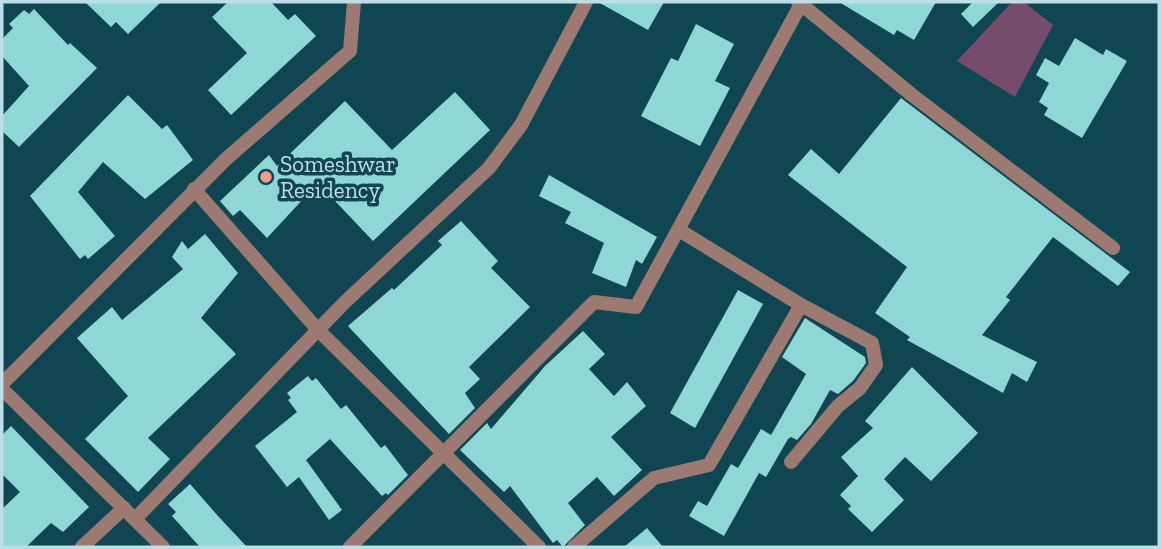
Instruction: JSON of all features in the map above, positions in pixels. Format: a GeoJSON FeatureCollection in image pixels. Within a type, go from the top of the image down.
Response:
{"type":"FeatureCollection","features":[{"type":"Feature","properties":{"kind":"street"},"geometry":{"type":"LineString","coordinates":[[163,547],[2,387],[194,189],[351,51],[354,2]]}},
{"type":"Feature","properties":{"kind":"street"},"geometry":{"type":"LineString","coordinates":[[135,519],[318,330],[489,168],[510,142],[586,2]]}},
{"type":"Feature","properties":{"kind":"street"},"geometry":{"type":"LineString","coordinates":[[350,547],[594,302],[636,307],[799,3],[912,95],[1113,248]]}},
{"type":"Feature","properties":{"kind":"street"},"geometry":{"type":"LineString","coordinates":[[194,189],[318,330],[539,547]]}},
{"type":"Feature","properties":{"kind":"street"},"geometry":{"type":"LineString","coordinates":[[679,230],[801,305],[872,343],[876,365],[860,388],[838,407],[791,462]]}},
{"type":"Feature","properties":{"kind":"street"},"geometry":{"type":"LineString","coordinates":[[574,547],[654,478],[709,465],[801,305]]}},
{"type":"Feature","properties":{"kind":"street"},"geometry":{"type":"LineString","coordinates":[[82,547],[124,508]]}},
{"type":"Feature","properties":{"kind":"shaded area"},"geometry":{"type":"Polygon","coordinates":[[[1012,2],[1024,2],[1053,25],[1015,97],[957,61],[1012,2]]]}},
{"type":"Feature","properties":{"kind":"building"},"geometry":{"type":"Polygon","coordinates":[[[85,2],[161,2],[128,34],[116,22],[111,27],[85,2]]]}},
{"type":"Feature","properties":{"kind":"building"},"geometry":{"type":"Polygon","coordinates":[[[228,2],[271,2],[288,20],[295,14],[316,36],[231,115],[208,90],[247,53],[212,17],[228,2]]]}},
{"type":"Feature","properties":{"kind":"building"},"geometry":{"type":"Polygon","coordinates":[[[598,2],[664,2],[648,30],[598,2]]]}},
{"type":"Feature","properties":{"kind":"building"},"geometry":{"type":"Polygon","coordinates":[[[839,2],[936,2],[914,40],[897,30],[894,35],[839,2]]]}},
{"type":"Feature","properties":{"kind":"building"},"geometry":{"type":"Polygon","coordinates":[[[973,2],[999,2],[973,27],[961,14],[973,2]]]}},
{"type":"Feature","properties":{"kind":"building"},"geometry":{"type":"Polygon","coordinates":[[[34,9],[68,45],[70,43],[97,68],[19,147],[2,131],[2,116],[29,86],[2,56],[2,39],[13,28],[9,24],[24,10],[29,14],[34,9]]]}},
{"type":"Feature","properties":{"kind":"building"},"geometry":{"type":"Polygon","coordinates":[[[696,24],[734,44],[715,81],[730,88],[700,146],[641,116],[671,58],[678,61],[696,24]]]}},
{"type":"Feature","properties":{"kind":"building"},"geometry":{"type":"Polygon","coordinates":[[[1075,38],[1103,55],[1106,49],[1127,61],[1082,138],[1044,115],[1048,108],[1039,102],[1049,83],[1036,75],[1045,58],[1059,66],[1075,38]]]}},
{"type":"Feature","properties":{"kind":"building"},"geometry":{"type":"Polygon","coordinates":[[[455,92],[490,130],[373,241],[318,183],[267,238],[240,210],[233,216],[220,201],[269,155],[277,166],[345,101],[392,150],[455,92]]]}},
{"type":"Feature","properties":{"kind":"building"},"geometry":{"type":"Polygon","coordinates":[[[128,95],[162,129],[167,125],[193,160],[145,199],[103,162],[78,192],[115,236],[88,259],[85,255],[80,259],[30,196],[128,95]]]}},
{"type":"Feature","properties":{"kind":"building"},"geometry":{"type":"Polygon","coordinates":[[[901,98],[1130,272],[1118,286],[1053,237],[1006,297],[1010,300],[982,335],[1037,362],[1027,382],[1012,373],[1003,393],[907,340],[910,337],[875,313],[907,267],[788,175],[811,149],[839,174],[901,98]]]}},
{"type":"Feature","properties":{"kind":"building"},"geometry":{"type":"Polygon","coordinates":[[[549,175],[657,237],[642,264],[636,260],[626,287],[592,273],[604,243],[565,223],[571,212],[539,196],[549,175]]]}},
{"type":"Feature","properties":{"kind":"building"},"geometry":{"type":"Polygon","coordinates":[[[461,221],[498,261],[491,268],[530,307],[469,367],[480,379],[465,393],[475,408],[449,434],[348,326],[392,288],[394,290],[442,245],[438,241],[461,221]]]}},
{"type":"Feature","properties":{"kind":"building"},"geometry":{"type":"Polygon","coordinates":[[[205,234],[238,273],[201,318],[236,354],[148,438],[170,459],[138,492],[85,439],[128,396],[77,338],[112,307],[122,320],[183,269],[172,257],[182,241],[188,249],[205,234]]]}},
{"type":"Feature","properties":{"kind":"building"},"geometry":{"type":"Polygon","coordinates":[[[738,290],[763,304],[695,428],[670,413],[738,290]]]}},
{"type":"Feature","properties":{"kind":"building"},"geometry":{"type":"Polygon","coordinates":[[[805,318],[865,357],[866,363],[853,381],[838,394],[830,390],[811,424],[797,440],[791,437],[788,439],[766,477],[759,473],[724,536],[689,516],[698,501],[707,506],[731,464],[738,468],[761,429],[771,435],[806,374],[782,357],[805,318]]]}},
{"type":"Feature","properties":{"kind":"building"},"geometry":{"type":"Polygon","coordinates":[[[583,331],[605,354],[589,369],[614,396],[627,382],[646,406],[611,437],[642,470],[614,496],[597,477],[568,503],[585,525],[563,547],[557,540],[553,543],[510,486],[504,492],[460,450],[487,423],[491,429],[545,366],[583,331]]]}},
{"type":"Feature","properties":{"kind":"building"},"geometry":{"type":"Polygon","coordinates":[[[912,367],[978,433],[931,481],[905,457],[884,479],[904,500],[872,532],[848,509],[851,506],[840,495],[858,476],[841,457],[873,428],[865,421],[912,367]]]}},
{"type":"Feature","properties":{"kind":"building"},"geometry":{"type":"Polygon","coordinates":[[[308,376],[312,381],[316,378],[341,409],[346,405],[381,448],[385,445],[408,475],[388,495],[386,493],[382,496],[330,439],[306,460],[342,510],[329,520],[299,477],[287,487],[255,446],[297,412],[288,400],[291,398],[287,393],[308,376]]]}},
{"type":"Feature","properties":{"kind":"building"},"geometry":{"type":"Polygon","coordinates":[[[11,426],[89,507],[63,532],[51,523],[26,547],[2,547],[2,509],[20,492],[2,474],[2,435],[11,426]]]}},
{"type":"Feature","properties":{"kind":"building"},"geometry":{"type":"Polygon","coordinates":[[[190,484],[247,547],[200,547],[172,516],[176,512],[168,504],[190,484]]]}},
{"type":"Feature","properties":{"kind":"building"},"geometry":{"type":"Polygon","coordinates":[[[647,528],[663,547],[624,547],[647,528]]]}},
{"type":"Feature","properties":{"kind":"place","name":"Someshwar Residency"},"geometry":{"type":"Point","coordinates":[266,177]}}]}
